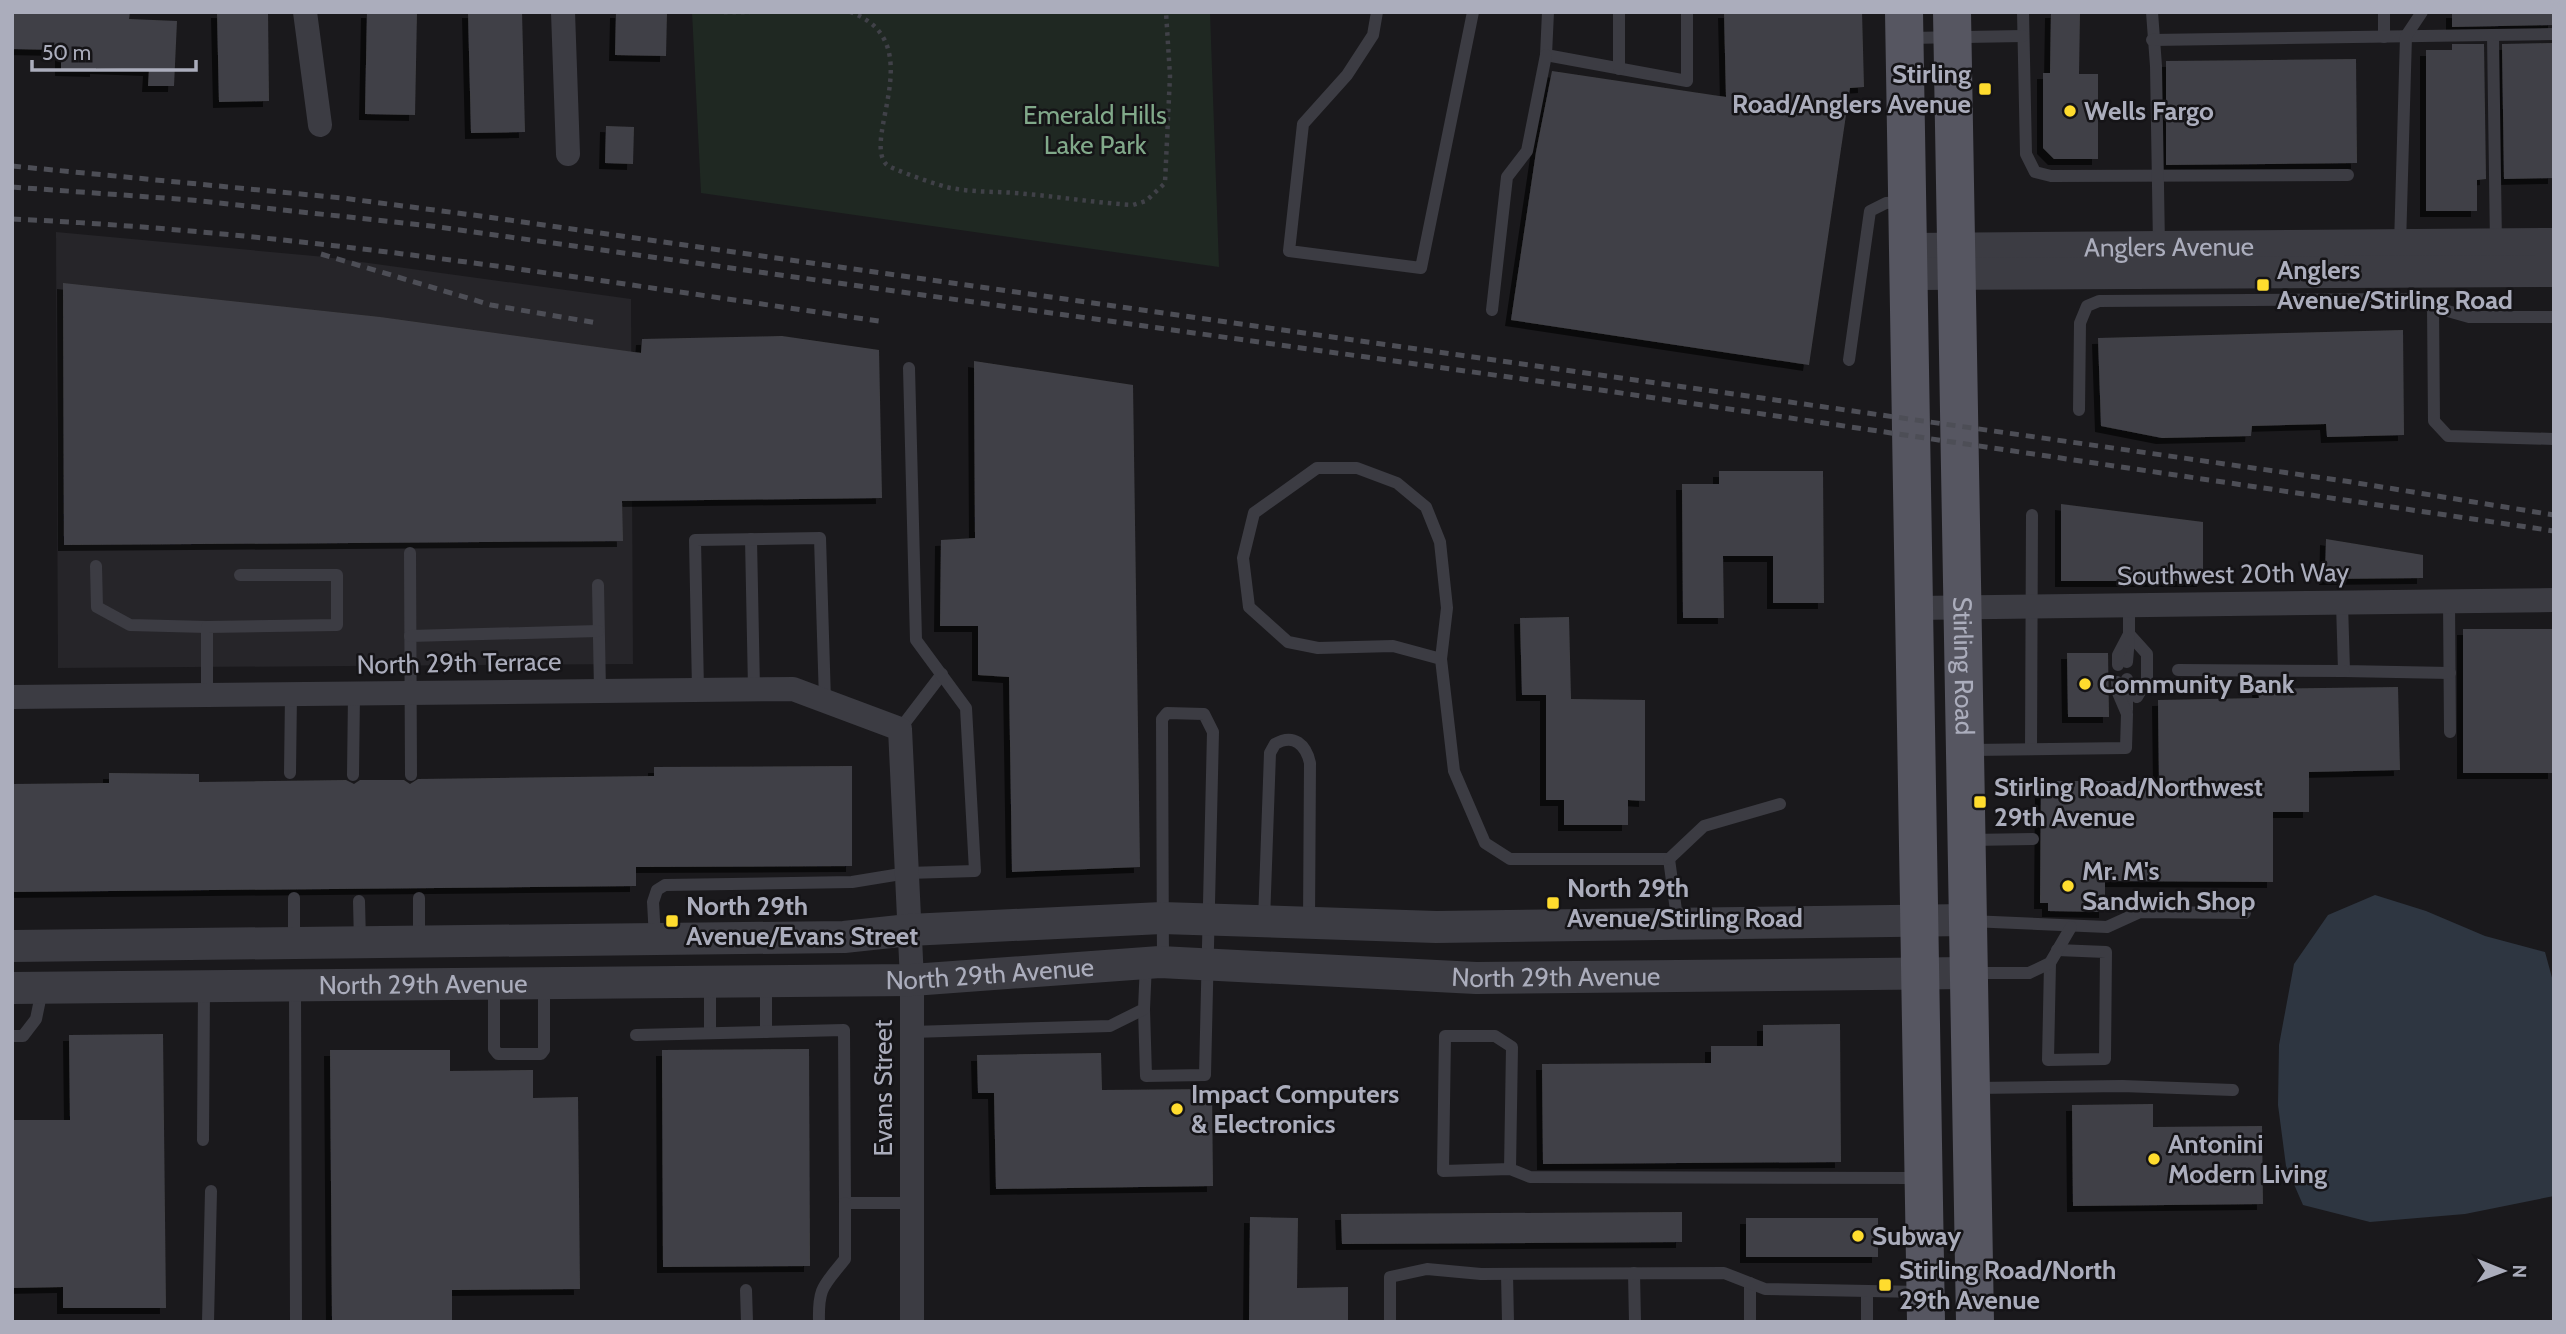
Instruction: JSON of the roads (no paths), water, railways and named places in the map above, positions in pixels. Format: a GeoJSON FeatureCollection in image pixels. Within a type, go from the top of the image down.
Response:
{"type":"FeatureCollection","features":[{"type":"Feature","properties":{"kind":"main road","name":"Stirling Road"},"geometry":{"type":"LineString","coordinates":[[1905,25],[1925,1307]]}},
{"type":"Feature","properties":{"kind":"main road","name":"Stirling Road"},"geometry":{"type":"LineString","coordinates":[[1952,25],[1975,1322]]}},
{"type":"Feature","properties":{"kind":"street"},"geometry":{"type":"LineString","coordinates":[[304,12],[320,124]]}},
{"type":"Feature","properties":{"kind":"street"},"geometry":{"type":"LineString","coordinates":[[564,12],[568,154]]}},
{"type":"Feature","properties":{"kind":"street","name":"Anglers Avenue"},"geometry":{"type":"LineString","coordinates":[[1909,262],[1956,262],[2159,246],[2554,244]]}},
{"type":"Feature","properties":{"kind":"street","name":"Anglers Avenue"},"geometry":{"type":"LineString","coordinates":[[1956,262],[2194,288],[2547,268]]}},
{"type":"Feature","properties":{"kind":"street","name":"Southwest 20th Way"},"geometry":{"type":"LineString","coordinates":[[1914,608],[2554,600]]}},
{"type":"Feature","properties":{"kind":"street","name":"North 29th Terrace"},"geometry":{"type":"LineString","coordinates":[[12,697],[793,689],[900,729]]}},
{"type":"Feature","properties":{"kind":"street","name":"Evans Street"},"geometry":{"type":"LineString","coordinates":[[900,729],[912,980],[912,1322]]}},
{"type":"Feature","properties":{"kind":"street","name":"North 29th Avenue"},"geometry":{"type":"LineString","coordinates":[[12,946],[844,937],[909,930],[1162,918],[1436,927],[1967,920]]}},
{"type":"Feature","properties":{"kind":"street","name":"North 29th Avenue"},"geometry":{"type":"LineString","coordinates":[[27,988],[912,980],[1154,963],[1207,963],[1476,978],[1967,973]]}},
{"type":"Feature","properties":{"kind":"lane"},"geometry":{"type":"LineString","coordinates":[[1377,12],[1373,35],[1347,75],[1303,124],[1289,251],[1421,268],[1473,12]]}},
{"type":"Feature","properties":{"kind":"lane"},"geometry":{"type":"LineString","coordinates":[[1492,310],[1507,177],[1527,150],[1546,55],[1548,12]]}},
{"type":"Feature","properties":{"kind":"lane"},"geometry":{"type":"LineString","coordinates":[[1619,12],[1619,69]]}},
{"type":"Feature","properties":{"kind":"lane"},"geometry":{"type":"LineString","coordinates":[[1546,55],[1687,81],[1687,12]]}},
{"type":"Feature","properties":{"kind":"lane"},"geometry":{"type":"LineString","coordinates":[[2023,12],[2026,154],[2035,172],[2051,176],[2348,175]]}},
{"type":"Feature","properties":{"kind":"lane"},"geometry":{"type":"LineString","coordinates":[[2152,12],[2156,66],[2159,246]]}},
{"type":"Feature","properties":{"kind":"lane"},"geometry":{"type":"LineString","coordinates":[[2384,12],[2384,37]]}},
{"type":"Feature","properties":{"kind":"lane"},"geometry":{"type":"LineString","coordinates":[[2400,245],[2406,36],[2422,12]]}},
{"type":"Feature","properties":{"kind":"lane"},"geometry":{"type":"LineString","coordinates":[[1905,25],[1952,25],[2023,36]]}},
{"type":"Feature","properties":{"kind":"lane"},"geometry":{"type":"LineString","coordinates":[[2152,40],[2554,34]]}},
{"type":"Feature","properties":{"kind":"lane"},"geometry":{"type":"LineString","coordinates":[[2493,35],[2496,245]]}},
{"type":"Feature","properties":{"kind":"lane"},"geometry":{"type":"LineString","coordinates":[[1849,360],[1870,211],[1886,203],[1907,201]]}},
{"type":"Feature","properties":{"kind":"lane"},"geometry":{"type":"LineString","coordinates":[[2079,410],[2080,323],[2087,306],[2099,301],[2194,288],[2405,299],[2469,317],[2554,317]]}},
{"type":"Feature","properties":{"kind":"lane"},"geometry":{"type":"LineString","coordinates":[[2433,307],[2434,421],[2448,436],[2554,439]]}},
{"type":"Feature","properties":{"kind":"lane"},"geometry":{"type":"LineString","coordinates":[[655,940],[653,901],[657,890],[665,885],[852,882],[907,873],[975,871],[966,708],[916,640],[909,368]]}},
{"type":"Feature","properties":{"kind":"lane"},"geometry":{"type":"LineString","coordinates":[[1441,659],[1393,646],[1318,648],[1288,642],[1248,607],[1243,558],[1254,513],[1317,468],[1357,468],[1397,484],[1426,507],[1440,542],[1447,608],[1441,659],[1454,771],[1485,843],[1510,859],[1669,859],[1704,826],[1780,804]]}},
{"type":"Feature","properties":{"kind":"lane"},"geometry":{"type":"LineString","coordinates":[[2031,749],[2032,515]]}},
{"type":"Feature","properties":{"kind":"lane"},"geometry":{"type":"LineString","coordinates":[[698,690],[695,540],[820,538],[825,701]]}},
{"type":"Feature","properties":{"kind":"lane"},"geometry":{"type":"LineString","coordinates":[[751,539],[754,689]]}},
{"type":"Feature","properties":{"kind":"lane"},"geometry":{"type":"LineString","coordinates":[[410,553],[411,775]]}},
{"type":"Feature","properties":{"kind":"lane"},"geometry":{"type":"LineString","coordinates":[[96,566],[97,607],[130,625],[337,625],[337,575],[240,575]]}},
{"type":"Feature","properties":{"kind":"lane"},"geometry":{"type":"LineString","coordinates":[[598,585],[600,691]]}},
{"type":"Feature","properties":{"kind":"lane"},"geometry":{"type":"LineString","coordinates":[[2449,601],[2450,732]]}},
{"type":"Feature","properties":{"kind":"lane"},"geometry":{"type":"LineString","coordinates":[[2342,603],[2344,671]]}},
{"type":"Feature","properties":{"kind":"lane"},"geometry":{"type":"LineString","coordinates":[[2128,661],[2129,605]]}},
{"type":"Feature","properties":{"kind":"lane"},"geometry":{"type":"LineString","coordinates":[[207,627],[207,695]]}},
{"type":"Feature","properties":{"kind":"lane"},"geometry":{"type":"LineString","coordinates":[[410,636],[598,631]]}},
{"type":"Feature","properties":{"kind":"lane"},"geometry":{"type":"LineString","coordinates":[[2127,714],[2147,680],[2147,654],[2129,634]]}},
{"type":"Feature","properties":{"kind":"lane"},"geometry":{"type":"LineString","coordinates":[[2178,670],[2449,673]]}},
{"type":"Feature","properties":{"kind":"lane"},"geometry":{"type":"LineString","coordinates":[[900,729],[942,674]]}},
{"type":"Feature","properties":{"kind":"lane"},"geometry":{"type":"LineString","coordinates":[[1964,750],[2126,748],[2127,714],[2118,693],[2127,679],[2137,696]]}},
{"type":"Feature","properties":{"kind":"lane"},"geometry":{"type":"LineString","coordinates":[[290,773],[291,694]]}},
{"type":"Feature","properties":{"kind":"lane"},"geometry":{"type":"LineString","coordinates":[[354,694],[354,775]]}},
{"type":"Feature","properties":{"kind":"lane"},"geometry":{"type":"LineString","coordinates":[[1167,713],[1204,714],[1213,732],[1208,920],[1205,1075],[1146,1076],[1144,1009],[1162,918],[1163,719],[1167,713]]}},
{"type":"Feature","properties":{"kind":"lane"},"geometry":{"type":"LineString","coordinates":[[1264,922],[1270,753],[1275,744],[1293,740],[1301,743],[1307,751],[1310,763],[1309,922]]}},
{"type":"Feature","properties":{"kind":"lane"},"geometry":{"type":"LineString","coordinates":[[1965,841],[2033,839]]}},
{"type":"Feature","properties":{"kind":"lane"},"geometry":{"type":"LineString","coordinates":[[1669,859],[1678,925]]}},
{"type":"Feature","properties":{"kind":"lane"},"geometry":{"type":"LineString","coordinates":[[294,898],[294,943]]}},
{"type":"Feature","properties":{"kind":"lane"},"geometry":{"type":"LineString","coordinates":[[419,898],[419,942]]}},
{"type":"Feature","properties":{"kind":"lane"},"geometry":{"type":"LineString","coordinates":[[359,901],[360,943]]}},
{"type":"Feature","properties":{"kind":"lane"},"geometry":{"type":"LineString","coordinates":[[1967,920],[2107,927],[2140,912],[2245,913]]}},
{"type":"Feature","properties":{"kind":"lane"},"geometry":{"type":"LineString","coordinates":[[2057,950],[2106,952],[2105,1059],[2048,1060],[2050,963],[2057,950],[2071,927]]}},
{"type":"Feature","properties":{"kind":"lane"},"geometry":{"type":"LineString","coordinates":[[1967,973],[2029,973],[2050,963]]}},
{"type":"Feature","properties":{"kind":"lane"},"geometry":{"type":"LineString","coordinates":[[766,982],[766,1032]]}},
{"type":"Feature","properties":{"kind":"lane"},"geometry":{"type":"LineString","coordinates":[[710,983],[710,1033]]}},
{"type":"Feature","properties":{"kind":"lane"},"geometry":{"type":"LineString","coordinates":[[494,985],[494,1049],[498,1054],[541,1054],[544,1049],[544,985]]}},
{"type":"Feature","properties":{"kind":"lane"},"geometry":{"type":"LineString","coordinates":[[295,986],[296,1322]]}},
{"type":"Feature","properties":{"kind":"lane"},"geometry":{"type":"LineString","coordinates":[[203,1140],[204,987]]}},
{"type":"Feature","properties":{"kind":"lane"},"geometry":{"type":"LineString","coordinates":[[12,1036],[23,1036],[31,1029],[27,988]]}},
{"type":"Feature","properties":{"kind":"lane"},"geometry":{"type":"LineString","coordinates":[[912,1032],[1110,1026],[1144,1009]]}},
{"type":"Feature","properties":{"kind":"lane"},"geometry":{"type":"LineString","coordinates":[[636,1035],[844,1030],[845,1259],[822,1285],[818,1296],[818,1322]]}},
{"type":"Feature","properties":{"kind":"lane"},"geometry":{"type":"LineString","coordinates":[[1510,1170],[1512,1047],[1496,1036],[1445,1035],[1443,1171],[1510,1170],[1530,1177],[1923,1178]]}},
{"type":"Feature","properties":{"kind":"lane"},"geometry":{"type":"LineString","coordinates":[[1969,1088],[2122,1086],[2233,1090]]}},
{"type":"Feature","properties":{"kind":"lane"},"geometry":{"type":"LineString","coordinates":[[208,1322],[211,1191]]}},
{"type":"Feature","properties":{"kind":"lane"},"geometry":{"type":"LineString","coordinates":[[845,1203],[913,1203]]}},
{"type":"Feature","properties":{"kind":"lane"},"geometry":{"type":"LineString","coordinates":[[1390,1322],[1390,1277],[1427,1269],[1507,1274],[1724,1273],[1765,1289],[1867,1291],[1925,1307]]}},
{"type":"Feature","properties":{"kind":"lane"},"geometry":{"type":"LineString","coordinates":[[1634,1273],[1635,1322]]}},
{"type":"Feature","properties":{"kind":"lane"},"geometry":{"type":"LineString","coordinates":[[1507,1274],[1508,1322]]}},
{"type":"Feature","properties":{"kind":"lane"},"geometry":{"type":"LineString","coordinates":[[1750,1283],[1750,1322]]}},
{"type":"Feature","properties":{"kind":"lane"},"geometry":{"type":"LineString","coordinates":[[746,1290],[747,1322]]}},
{"type":"Feature","properties":{"kind":"lane"},"geometry":{"type":"LineString","coordinates":[[1867,1291],[1867,1322]]}},
{"type":"Feature","properties":{"kind":"railway"},"geometry":{"type":"LineString","coordinates":[[12,166],[342,198],[488,217],[2345,481],[2554,515]]}},
{"type":"Feature","properties":{"kind":"railway"},"geometry":{"type":"LineString","coordinates":[[12,187],[191,200],[431,226],[1594,389],[2554,531]]}},
{"type":"Feature","properties":{"kind":"railway"},"geometry":{"type":"LineString","coordinates":[[12,219],[121,225],[339,246],[879,321]]}},
{"type":"Feature","properties":{"kind":"railway"},"geometry":{"type":"LineString","coordinates":[[321,254],[491,305],[597,323]]}},
{"type":"Feature","properties":{"kind":"place","name":"Stirling Road/Anglers Avenue"},"geometry":{"type":"Point","coordinates":[1985,89]}},
{"type":"Feature","properties":{"kind":"place","name":"Wells Fargo"},"geometry":{"type":"Point","coordinates":[2070,111]}},
{"type":"Feature","properties":{"kind":"place","name":"Anglers Avenue/Stirling Road"},"geometry":{"type":"Point","coordinates":[2263,285]}},
{"type":"Feature","properties":{"kind":"place","name":"Community Bank"},"geometry":{"type":"Point","coordinates":[2085,684]}},
{"type":"Feature","properties":{"kind":"place","name":"Stirling Road/Northwest 29th Avenue"},"geometry":{"type":"Point","coordinates":[1980,802]}},
{"type":"Feature","properties":{"kind":"place","name":"Mr. M's Sandwich Shop"},"geometry":{"type":"Point","coordinates":[2068,886]}},
{"type":"Feature","properties":{"kind":"place","name":"North 29th Avenue/Stirling Road"},"geometry":{"type":"Point","coordinates":[1553,903]}},
{"type":"Feature","properties":{"kind":"place","name":"North 29th Avenue/Evans Street"},"geometry":{"type":"Point","coordinates":[672,921]}},
{"type":"Feature","properties":{"kind":"place","name":"Impact Computers & Electronics"},"geometry":{"type":"Point","coordinates":[1177,1109]}},
{"type":"Feature","properties":{"kind":"place","name":"Antonini Modern Living"},"geometry":{"type":"Point","coordinates":[2154,1159]}},
{"type":"Feature","properties":{"kind":"place","name":"Subway"},"geometry":{"type":"Point","coordinates":[1858,1236]}},
{"type":"Feature","properties":{"kind":"place","name":"Stirling Road/North 29th Avenue"},"geometry":{"type":"Point","coordinates":[1885,1285]}},
{"type":"Feature","properties":{"kind":"park label","name":"Emerald Hills Lake Park"},"geometry":{"type":"Point","coordinates":[1095,130]}}]}
